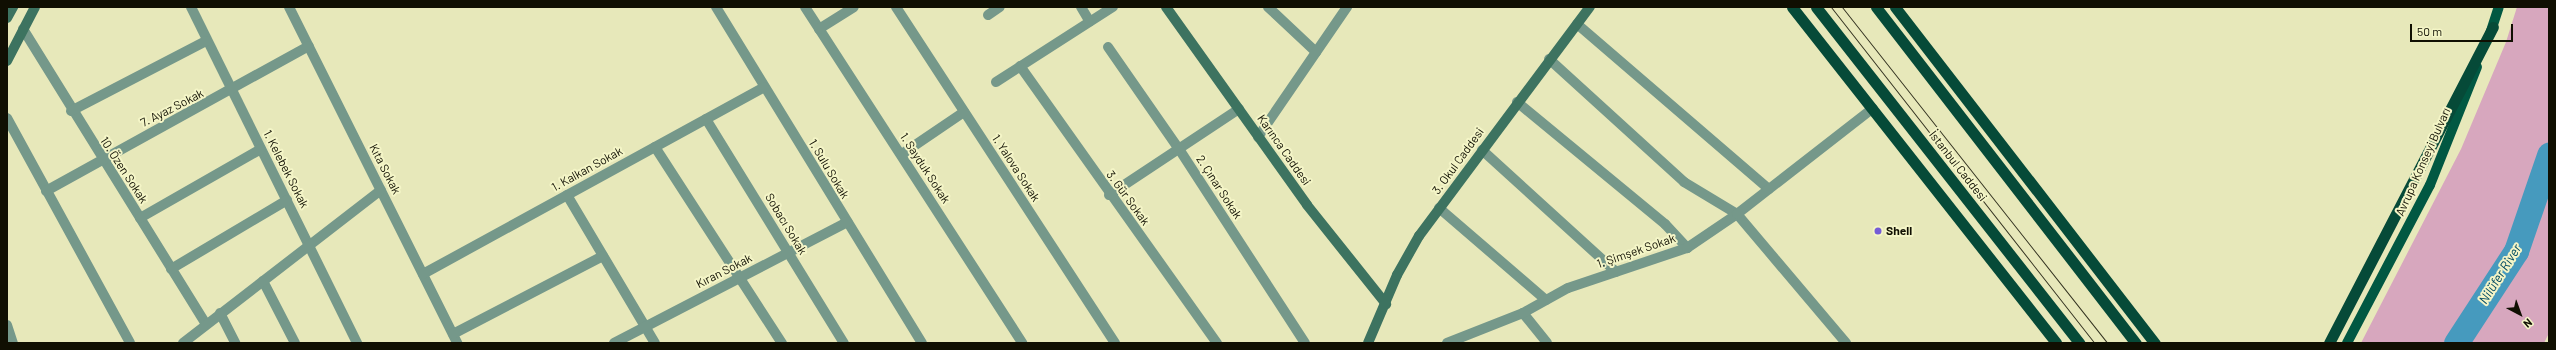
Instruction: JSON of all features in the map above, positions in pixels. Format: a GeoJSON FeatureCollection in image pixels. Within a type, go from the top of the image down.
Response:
{"type":"FeatureCollection","features":[{"type":"Feature","properties":{"kind":"highway"},"geometry":{"type":"LineString","coordinates":[[1792,7],[1873,108],[2056,343]]}},
{"type":"Feature","properties":{"kind":"highway","name":"İstanbul Caddesi"},"geometry":{"type":"LineString","coordinates":[[1816,7],[2079,343]]}},
{"type":"Feature","properties":{"kind":"highway"},"geometry":{"type":"LineString","coordinates":[[1876,7],[2136,343]]}},
{"type":"Feature","properties":{"kind":"highway"},"geometry":{"type":"LineString","coordinates":[[1895,7],[2155,343]]}},
{"type":"Feature","properties":{"kind":"highway"},"geometry":{"type":"LineString","coordinates":[[2330,343],[2493,27]]}},
{"type":"Feature","properties":{"kind":"main road"},"geometry":{"type":"LineString","coordinates":[[7,18],[13,7]]}},
{"type":"Feature","properties":{"kind":"main road"},"geometry":{"type":"LineString","coordinates":[[7,61],[35,7]]}},
{"type":"Feature","properties":{"kind":"main road","name":"Karınca Caddesi"},"geometry":{"type":"LineString","coordinates":[[1166,7],[1306,205],[1386,304]]}},
{"type":"Feature","properties":{"kind":"main road","name":"3. Okul Caddesi"},"geometry":{"type":"LineString","coordinates":[[1368,343],[1386,304],[1400,268],[1440,208],[1482,150],[1549,59],[1590,7]]}},
{"type":"Feature","properties":{"kind":"main road","name":"Avrupa Konseyi Bulvarı"},"geometry":{"type":"LineString","coordinates":[[2347,343],[2430,185],[2493,27],[2499,7]]}},
{"type":"Feature","properties":{"kind":"street","name":"1. Kelebek Sokak"},"geometry":{"type":"LineString","coordinates":[[192,7],[206,42],[311,246],[357,343]]}},
{"type":"Feature","properties":{"kind":"street","name":"Kıta Sokak"},"geometry":{"type":"LineString","coordinates":[[289,7],[455,339]]}},
{"type":"Feature","properties":{"kind":"street","name":"1. Sulu Sokak"},"geometry":{"type":"LineString","coordinates":[[716,7],[922,343]]}},
{"type":"Feature","properties":{"kind":"street","name":"1. Sayduk Sokak"},"geometry":{"type":"LineString","coordinates":[[806,7],[902,154],[1022,343]]}},
{"type":"Feature","properties":{"kind":"street"},"geometry":{"type":"LineString","coordinates":[[819,29],[854,7]]}},
{"type":"Feature","properties":{"kind":"street","name":"1. Yalova Sokak"},"geometry":{"type":"LineString","coordinates":[[896,7],[1115,343]]}},
{"type":"Feature","properties":{"kind":"street"},"geometry":{"type":"LineString","coordinates":[[988,15],[1000,7]]}},
{"type":"Feature","properties":{"kind":"street"},"geometry":{"type":"LineString","coordinates":[[1081,7],[1090,22]]}},
{"type":"Feature","properties":{"kind":"street"},"geometry":{"type":"LineString","coordinates":[[996,82],[1113,7]]}},
{"type":"Feature","properties":{"kind":"street"},"geometry":{"type":"LineString","coordinates":[[1268,7],[1316,52]]}},
{"type":"Feature","properties":{"kind":"street"},"geometry":{"type":"LineString","coordinates":[[1258,137],[1347,7]]}},
{"type":"Feature","properties":{"kind":"street"},"geometry":{"type":"LineString","coordinates":[[1577,24],[1769,190]]}},
{"type":"Feature","properties":{"kind":"street","name":"10. Özen Sokak"},"geometry":{"type":"LineString","coordinates":[[23,29],[101,159],[140,218],[205,323]]}},
{"type":"Feature","properties":{"kind":"street"},"geometry":{"type":"LineString","coordinates":[[71,110],[206,42]]}},
{"type":"Feature","properties":{"kind":"street","name":"7. Ayaz Sokak"},"geometry":{"type":"LineString","coordinates":[[46,191],[101,159],[232,91],[309,46]]}},
{"type":"Feature","properties":{"kind":"street","name":"2. Çınar Sokak"},"geometry":{"type":"LineString","coordinates":[[1108,47],[1179,149],[1305,343]]}},
{"type":"Feature","properties":{"kind":"street"},"geometry":{"type":"LineString","coordinates":[[1549,59],[1684,182],[1737,214],[1846,343]]}},
{"type":"Feature","properties":{"kind":"street","name":"3. Gür Sokak"},"geometry":{"type":"LineString","coordinates":[[1020,66],[1109,195],[1217,343]]}},
{"type":"Feature","properties":{"kind":"street","name":"1. Kalkan Sokak"},"geometry":{"type":"LineString","coordinates":[[423,274],[764,87]]}},
{"type":"Feature","properties":{"kind":"street"},"geometry":{"type":"LineString","coordinates":[[1517,102],[1665,224],[1687,248]]}},
{"type":"Feature","properties":{"kind":"street","name":"1. Şimşek Sokak"},"geometry":{"type":"LineString","coordinates":[[1447,343],[1523,313],[1568,288],[1687,248],[1769,190],[1873,108]]}},
{"type":"Feature","properties":{"kind":"street"},"geometry":{"type":"LineString","coordinates":[[1109,195],[1239,109]]}},
{"type":"Feature","properties":{"kind":"street"},"geometry":{"type":"LineString","coordinates":[[902,154],[964,112]]}},
{"type":"Feature","properties":{"kind":"street"},"geometry":{"type":"LineString","coordinates":[[7,118],[130,343]]}},
{"type":"Feature","properties":{"kind":"street","name":"Sobacı Sokak"},"geometry":{"type":"LineString","coordinates":[[706,119],[844,343]]}},
{"type":"Feature","properties":{"kind":"street"},"geometry":{"type":"LineString","coordinates":[[655,147],[782,343]]}},
{"type":"Feature","properties":{"kind":"street"},"geometry":{"type":"LineString","coordinates":[[140,218],[261,149]]}},
{"type":"Feature","properties":{"kind":"street"},"geometry":{"type":"LineString","coordinates":[[1482,150],[1616,272]]}},
{"type":"Feature","properties":{"kind":"street"},"geometry":{"type":"LineString","coordinates":[[183,343],[205,323],[311,246],[381,190]]}},
{"type":"Feature","properties":{"kind":"street"},"geometry":{"type":"LineString","coordinates":[[567,195],[655,343]]}},
{"type":"Feature","properties":{"kind":"street"},"geometry":{"type":"LineString","coordinates":[[171,269],[287,200]]}},
{"type":"Feature","properties":{"kind":"street"},"geometry":{"type":"LineString","coordinates":[[1440,208],[1546,300]]}},
{"type":"Feature","properties":{"kind":"street","name":"Kıran Sokak"},"geometry":{"type":"LineString","coordinates":[[614,343],[847,222]]}},
{"type":"Feature","properties":{"kind":"street"},"geometry":{"type":"LineString","coordinates":[[455,339],[603,256]]}},
{"type":"Feature","properties":{"kind":"street"},"geometry":{"type":"LineString","coordinates":[[263,281],[295,343]]}},
{"type":"Feature","properties":{"kind":"street"},"geometry":{"type":"LineString","coordinates":[[220,312],[235,343]]}},
{"type":"Feature","properties":{"kind":"street"},"geometry":{"type":"LineString","coordinates":[[1523,313],[1548,343]]}},
{"type":"Feature","properties":{"kind":"street"},"geometry":{"type":"LineString","coordinates":[[7,325],[13,343]]}},
{"type":"Feature","properties":{"kind":"shaded area"},"geometry":{"type":"Polygon","coordinates":[[[2517,7],[2549,7],[2549,333],[2544,343],[2361,343],[2461,149],[2506,42],[2517,7]]]}},
{"type":"Feature","properties":{"kind":"waterway","name":"Nilüfer River"},"geometry":{"type":"LineString","coordinates":[[2456,343],[2516,251],[2549,155]]}},
{"type":"Feature","properties":{"kind":"tram line"},"geometry":{"type":"LineString","coordinates":[[1831,7],[2094,343]]}},
{"type":"Feature","properties":{"kind":"tram line"},"geometry":{"type":"LineString","coordinates":[[1842,7],[2107,343]]}},
{"type":"Feature","properties":{"kind":"place","name":"Shell"},"geometry":{"type":"Point","coordinates":[1878,231]}}]}
